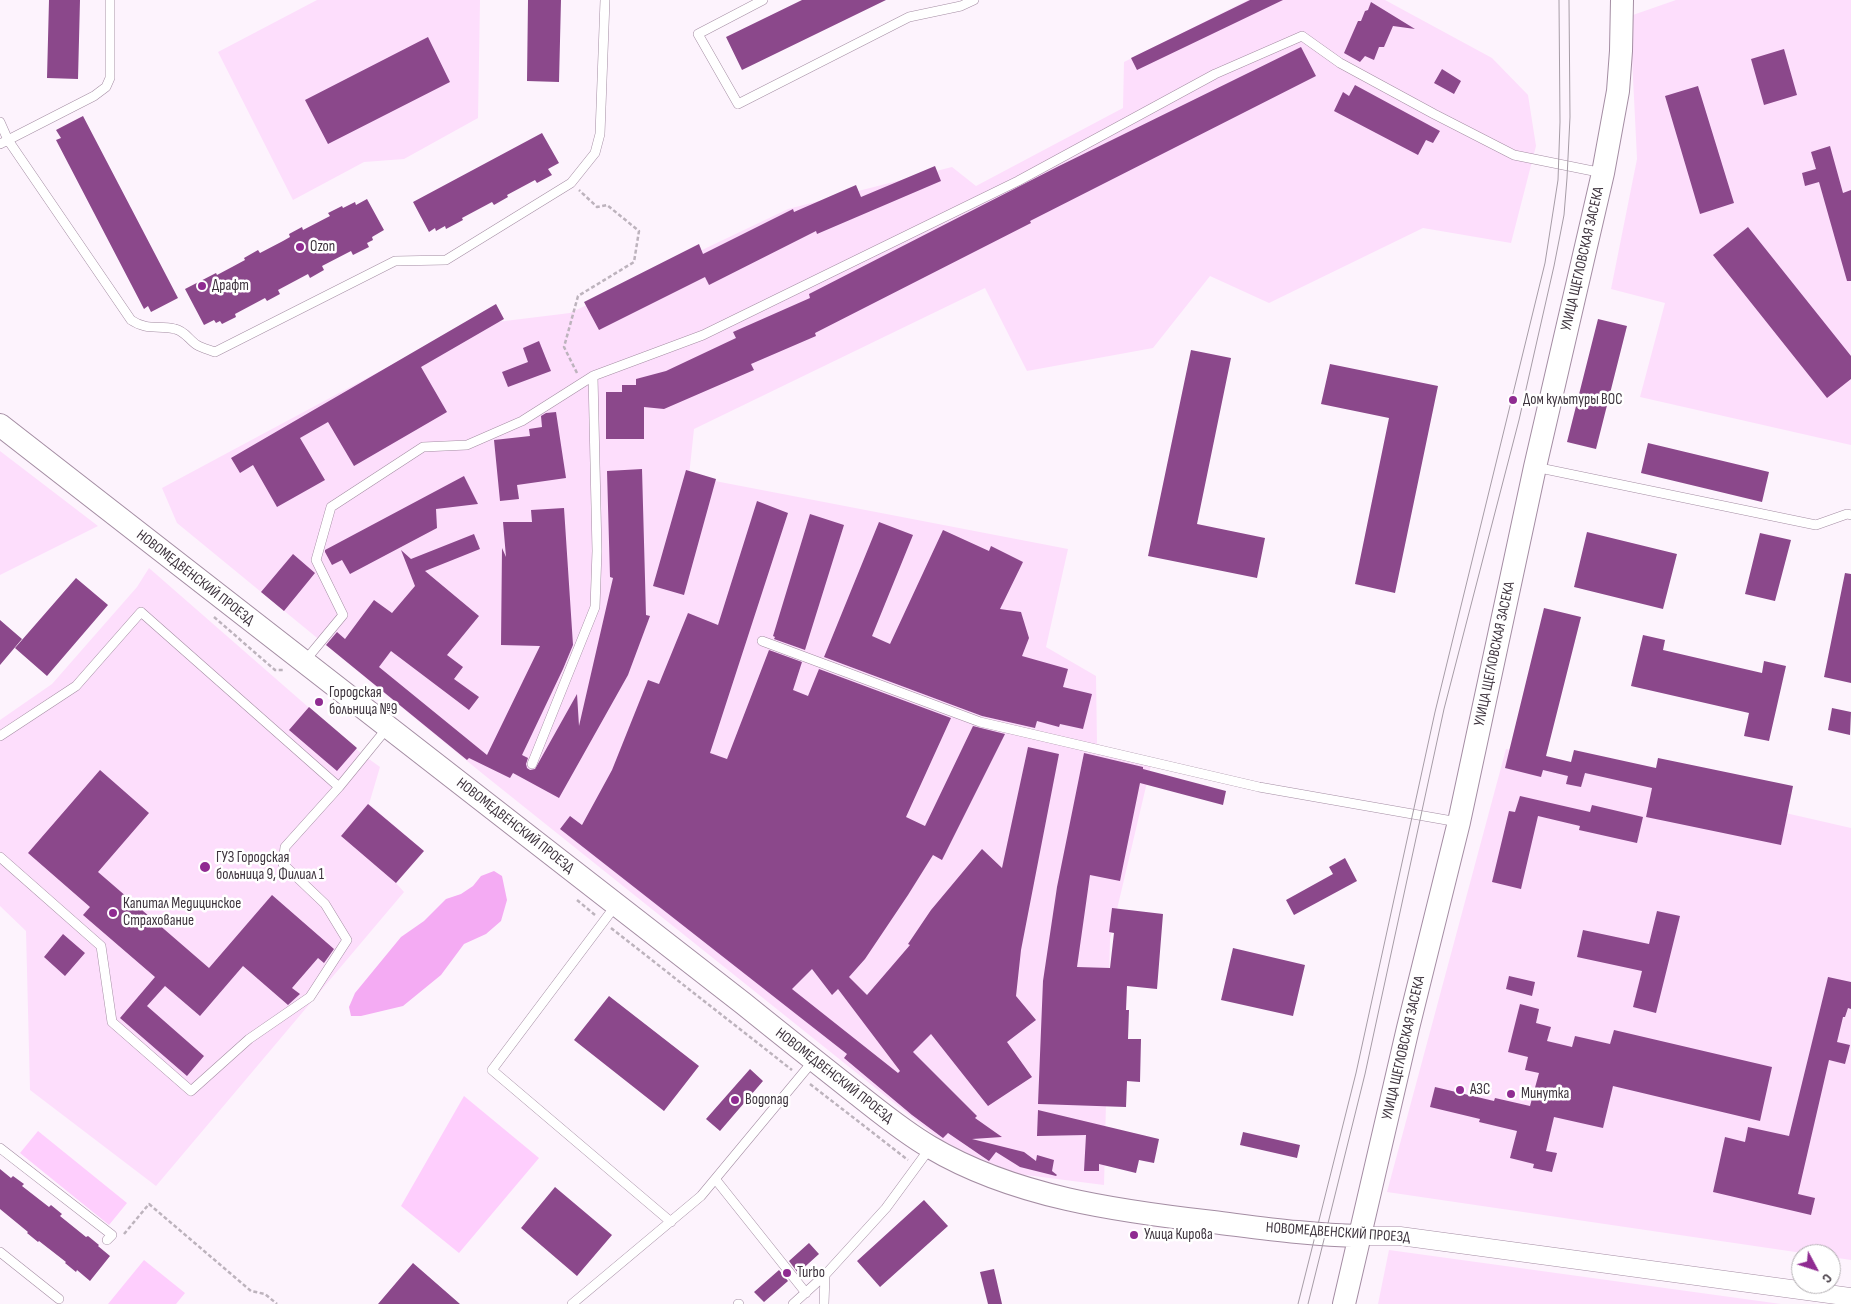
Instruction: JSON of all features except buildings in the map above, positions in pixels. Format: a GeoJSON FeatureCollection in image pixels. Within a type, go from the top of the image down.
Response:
{"type":"FeatureCollection","features":[{"type":"Feature","properties":{"kind":"street","name":"УЛИЦА ЩЕГЛОВСКАЯ ЗАСЕКА"},"geometry":{"type":"LineString","coordinates":[[1344,1304],[1408,1028],[1459,822],[1535,467],[1603,173],[1618,91],[1622,0]]}},
{"type":"Feature","properties":{"kind":"street","name":"НОВОМЕДВЕНСКИЙ ПРОЕЗД"},"geometry":{"type":"LineString","coordinates":[[0,425],[744,1004],[814,1061],[900,1127],[930,1147],[961,1163],[997,1178],[1075,1201],[1132,1212],[1298,1233],[1400,1236],[1851,1297]]}},
{"type":"Feature","properties":{"kind":"lane"},"geometry":{"type":"LineString","coordinates":[[4,142],[94,96],[106,87],[110,78],[110,0]]}},
{"type":"Feature","properties":{"kind":"lane"},"geometry":{"type":"LineString","coordinates":[[0,122],[4,142],[130,320],[146,327],[178,329],[185,333],[196,345],[215,352],[395,261],[446,260],[572,183],[595,153],[600,134],[605,0]]}},
{"type":"Feature","properties":{"kind":"lane"},"geometry":{"type":"LineString","coordinates":[[763,0],[698,34],[738,104],[909,17],[961,6],[974,0]]}},
{"type":"Feature","properties":{"kind":"lane"},"geometry":{"type":"LineString","coordinates":[[304,662],[343,614],[316,560],[331,507],[423,447],[468,444],[522,421],[593,376],[703,335],[1018,181],[1214,74],[1302,36],[1340,62],[1434,114],[1514,155],[1603,173]]}},
{"type":"Feature","properties":{"kind":"lane"},"geometry":{"type":"LineString","coordinates":[[532,764],[595,608],[597,550],[593,376]]}},
{"type":"Feature","properties":{"kind":"lane"},"geometry":{"type":"LineString","coordinates":[[1535,467],[1816,524],[1847,514],[1851,515]]}},
{"type":"Feature","properties":{"kind":"lane"},"geometry":{"type":"LineString","coordinates":[[0,736],[76,686],[140,612],[339,787]]}},
{"type":"Feature","properties":{"kind":"lane"},"geometry":{"type":"LineString","coordinates":[[762,641],[980,722],[1259,787],[1459,822]]}},
{"type":"Feature","properties":{"kind":"lane"},"geometry":{"type":"LineString","coordinates":[[0,857],[101,946],[112,1022],[190,1091],[249,1039],[310,997],[347,940],[325,904],[283,864],[285,847],[339,787],[388,727]]}},
{"type":"Feature","properties":{"kind":"lane"},"geometry":{"type":"LineString","coordinates":[[616,905],[492,1070],[671,1222]]}},
{"type":"Feature","properties":{"kind":"lane"},"geometry":{"type":"LineString","coordinates":[[572,1304],[701,1196],[814,1061]]}},
{"type":"Feature","properties":{"kind":"lane"},"geometry":{"type":"LineString","coordinates":[[793,1304],[825,1276],[886,1208],[930,1147]]}},
{"type":"Feature","properties":{"kind":"lane"},"geometry":{"type":"LineString","coordinates":[[0,1148],[112,1236],[108,1240]]}},
{"type":"Feature","properties":{"kind":"lane"},"geometry":{"type":"LineString","coordinates":[[716,1180],[806,1293]]}},
{"type":"Feature","properties":{"kind":"lane"},"geometry":{"type":"LineString","coordinates":[[0,1252],[59,1299]]}},
{"type":"Feature","properties":{"kind":"lane"},"geometry":{"type":"LineString","coordinates":[[824,1304],[825,1276]]}},
{"type":"Feature","properties":{"kind":"path"},"geometry":{"type":"LineString","coordinates":[[572,183],[596,207],[607,204],[639,231],[634,262],[578,296],[564,346],[582,383]]}},
{"type":"Feature","properties":{"kind":"path"},"geometry":{"type":"LineString","coordinates":[[119,1239],[149,1204],[251,1290],[265,1294],[277,1304]]}},
{"type":"Feature","properties":{"kind":"shaded area"},"geometry":{"type":"Polygon","coordinates":[[[317,0],[480,0],[478,118],[404,159],[364,162],[293,200],[218,52],[317,0]]]}},
{"type":"Feature","properties":{"kind":"shaded area"},"geometry":{"type":"Polygon","coordinates":[[[1248,0],[1385,0],[1492,58],[1528,95],[1536,146],[1511,243],[1423,228],[1269,303],[1210,276],[1153,348],[1027,371],[985,288],[694,429],[689,476],[1068,549],[1046,647],[1096,676],[1097,744],[1152,761],[1110,939],[1104,1185],[1018,1174],[973,1156],[938,1138],[483,774],[177,523],[162,488],[464,326],[570,313],[788,209],[952,167],[976,186],[1123,108],[1124,62],[1248,0]]]}},
{"type":"Feature","properties":{"kind":"shaded area"},"geometry":{"type":"Polygon","coordinates":[[[1676,0],[1851,0],[1851,445],[1640,397],[1665,303],[1611,289],[1637,159],[1630,16],[1676,0]]]}},
{"type":"Feature","properties":{"kind":"shaded area"},"geometry":{"type":"Polygon","coordinates":[[[0,451],[98,526],[0,575],[0,451]]]}},
{"type":"Feature","properties":{"kind":"shaded area","name":"ГУЗ Городская больница 9, Филиал 1"},"geometry":{"type":"Polygon","coordinates":[[[149,568],[362,754],[380,767],[369,804],[424,851],[396,883],[404,892],[156,1186],[30,1090],[26,931],[0,906],[0,720],[52,684],[137,587],[149,568]]]}},
{"type":"Feature","properties":{"kind":"shaded area"},"geometry":{"type":"Polygon","coordinates":[[[1506,749],[1851,828],[1851,1260],[1841,1258],[1841,1244],[1791,1244],[1791,1251],[1387,1192],[1506,749]]]}},
{"type":"Feature","properties":{"kind":"shaded area"},"geometry":{"type":"Polygon","coordinates":[[[494,871],[502,876],[507,900],[501,921],[486,934],[464,944],[441,975],[403,1006],[361,1016],[351,1016],[349,1007],[355,993],[401,937],[424,921],[446,899],[461,894],[473,886],[481,876],[494,871]]]}},
{"type":"Feature","properties":{"kind":"shaded area"},"geometry":{"type":"Polygon","coordinates":[[[464,1096],[539,1158],[459,1253],[401,1206],[464,1096]]]}},
{"type":"Feature","properties":{"kind":"shaded area"},"geometry":{"type":"Polygon","coordinates":[[[38,1131],[127,1203],[109,1225],[20,1153],[38,1131]]]}},
{"type":"Feature","properties":{"kind":"shaded area"},"geometry":{"type":"Polygon","coordinates":[[[1389,1250],[1781,1304],[1378,1304],[1389,1250]]]}},
{"type":"Feature","properties":{"kind":"shaded area"},"geometry":{"type":"Polygon","coordinates":[[[144,1260],[185,1293],[176,1304],[108,1304],[144,1260]]]}},
{"type":"Feature","properties":{"kind":"tram line"},"geometry":{"type":"LineString","coordinates":[[1298,1304],[1356,1073],[1435,712],[1545,263],[1558,180],[1560,122],[1559,0]]}},
{"type":"Feature","properties":{"kind":"tram line"},"geometry":{"type":"LineString","coordinates":[[1308,1304],[1365,1074],[1444,709],[1519,420],[1554,266],[1564,215],[1567,178],[1570,117],[1569,0]]}},
{"type":"Feature","properties":{"kind":"place","name":"Ozon"},"geometry":{"type":"Point","coordinates":[300,247]}},
{"type":"Feature","properties":{"kind":"place","name":"Драфт"},"geometry":{"type":"Point","coordinates":[202,286]}},
{"type":"Feature","properties":{"kind":"place","name":"Дом культуры ВОС"},"geometry":{"type":"Point","coordinates":[1513,400]}},
{"type":"Feature","properties":{"kind":"place","name":"Городская больница №9"},"geometry":{"type":"Point","coordinates":[319,702]}},
{"type":"Feature","properties":{"kind":"place","name":"ГУЗ Городская больница 9, Филиал 1"},"geometry":{"type":"Point","coordinates":[205,867]}},
{"type":"Feature","properties":{"kind":"place","name":"Капитал Медицинское Страхование"},"geometry":{"type":"Point","coordinates":[113,913]}},
{"type":"Feature","properties":{"kind":"place","name":"АЗС"},"geometry":{"type":"Point","coordinates":[1460,1090]}},
{"type":"Feature","properties":{"kind":"place","name":"Минутка"},"geometry":{"type":"Point","coordinates":[1511,1094]}},
{"type":"Feature","properties":{"kind":"place","name":"Водопад"},"geometry":{"type":"Point","coordinates":[735,1100]}},
{"type":"Feature","properties":{"kind":"place","name":"Улица Кирова"},"geometry":{"type":"Point","coordinates":[1134,1235]}},
{"type":"Feature","properties":{"kind":"place","name":"Turbo"},"geometry":{"type":"Point","coordinates":[787,1273]}}]}
